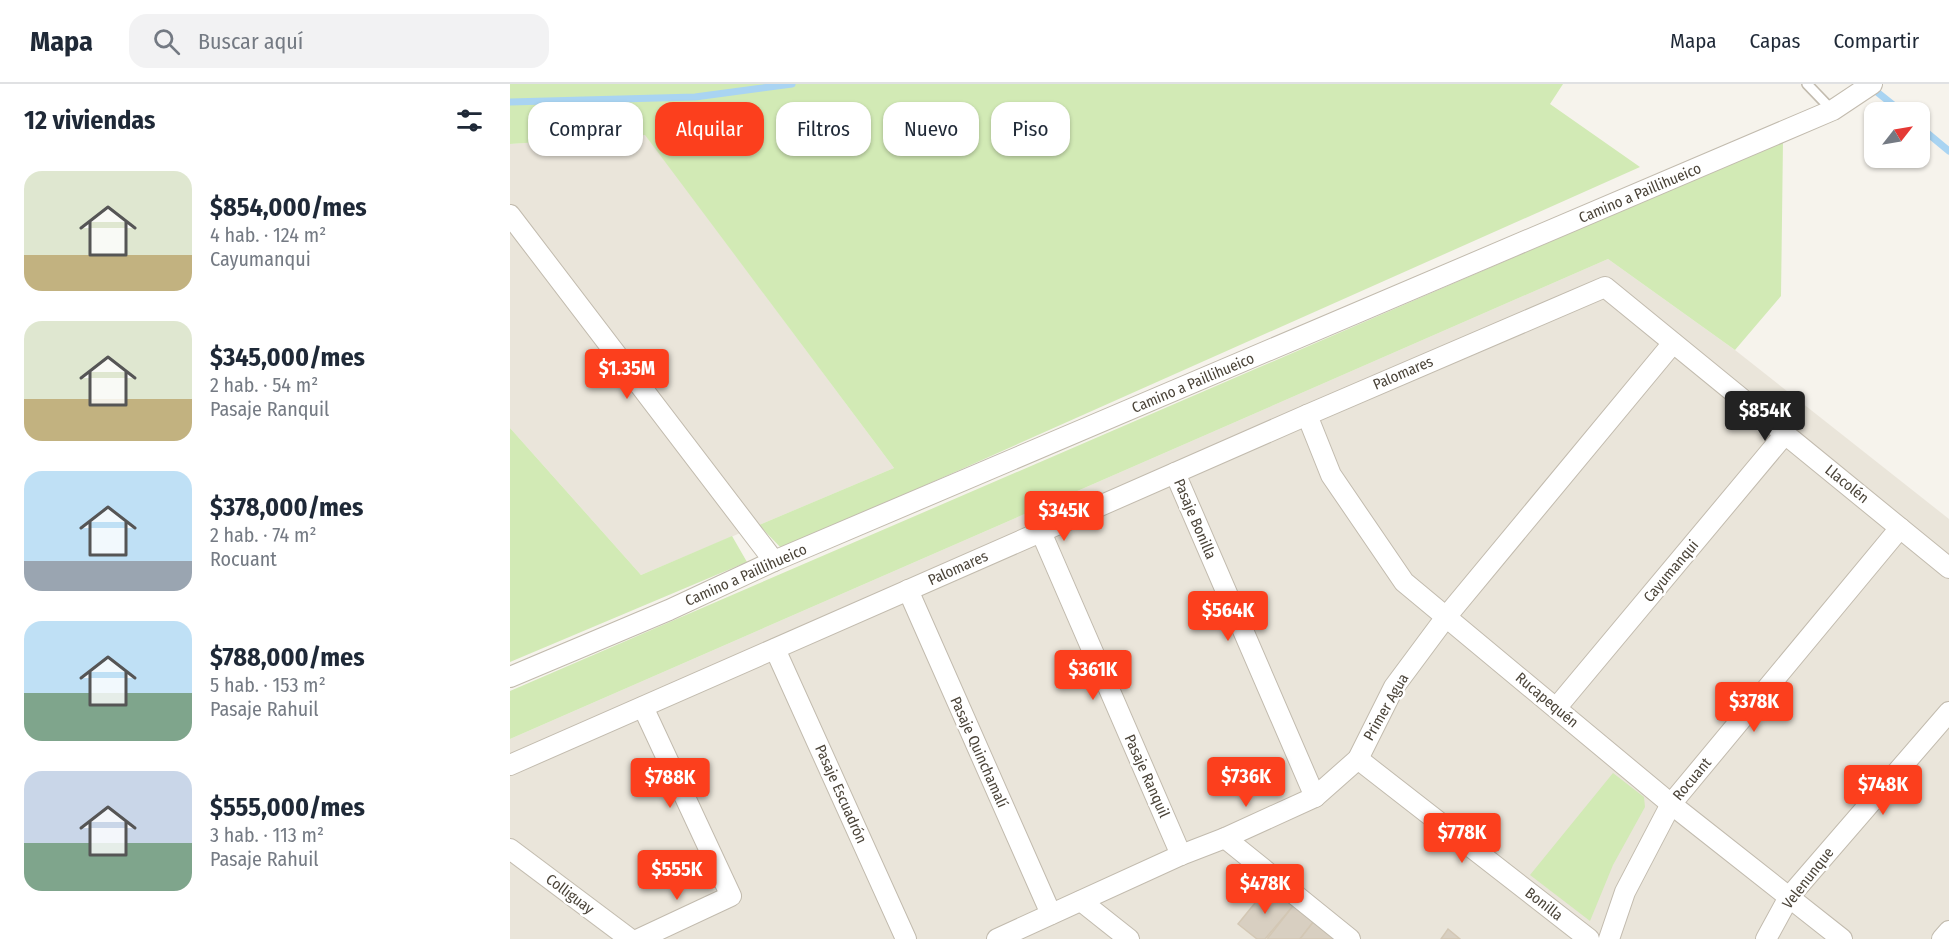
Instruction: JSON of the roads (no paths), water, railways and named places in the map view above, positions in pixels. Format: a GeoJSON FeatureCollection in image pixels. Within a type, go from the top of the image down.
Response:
{"type":"FeatureCollection","features":[{"type":"Feature","properties":{"kind":"street","name":"Camino a Paillihueico"},"geometry":{"type":"LineString","coordinates":[[510,677],[669,610],[774,561],[1833,111],[1872,84]]}},
{"type":"Feature","properties":{"kind":"street"},"geometry":{"type":"LineString","coordinates":[[510,215],[774,561]]}},
{"type":"Feature","properties":{"kind":"street","name":"Llacolén"},"geometry":{"type":"LineString","coordinates":[[1605,287],[1949,568]]}},
{"type":"Feature","properties":{"kind":"street","name":"Palomares"},"geometry":{"type":"LineString","coordinates":[[510,765],[1307,415],[1605,287]]}},
{"type":"Feature","properties":{"kind":"street","name":"Primer Agua"},"geometry":{"type":"LineString","coordinates":[[997,939],[1315,797],[1358,759],[1394,687],[1446,617],[1673,343]]}},
{"type":"Feature","properties":{"kind":"street","name":"Rucapequén"},"geometry":{"type":"LineString","coordinates":[[1307,415],[1331,475],[1404,582],[1671,804],[1842,939]]}},
{"type":"Feature","properties":{"kind":"street","name":"Cayumanqui"},"geometry":{"type":"LineString","coordinates":[[1557,707],[1785,434]]}},
{"type":"Feature","properties":{"kind":"street","name":"Pasaje Bonilla"},"geometry":{"type":"LineString","coordinates":[[1175,473],[1315,797]]}},
{"type":"Feature","properties":{"kind":"street","name":"Rocuant"},"geometry":{"type":"LineString","coordinates":[[1609,939],[1625,892],[1671,804],[1900,528]]}},
{"type":"Feature","properties":{"kind":"street","name":"Pasaje Ranquil"},"geometry":{"type":"LineString","coordinates":[[1041,532],[1181,855]]}},
{"type":"Feature","properties":{"kind":"street","name":"Pasaje Quinchamalí"},"geometry":{"type":"LineString","coordinates":[[908,590],[1051,914]]}},
{"type":"Feature","properties":{"kind":"street","name":"Pasaje Escuadrón"},"geometry":{"type":"LineString","coordinates":[[775,649],[906,939]]}},
{"type":"Feature","properties":{"kind":"street"},"geometry":{"type":"LineString","coordinates":[[639,939],[731,896],[644,707]]}},
{"type":"Feature","properties":{"kind":"street","name":"Velenunque"},"geometry":{"type":"LineString","coordinates":[[1766,939],[1789,897],[1949,712]]}},
{"type":"Feature","properties":{"kind":"street","name":"Bonilla"},"geometry":{"type":"LineString","coordinates":[[1358,759],[1589,939]]}},
{"type":"Feature","properties":{"kind":"street"},"geometry":{"type":"LineString","coordinates":[[1225,838],[1350,939]]}},
{"type":"Feature","properties":{"kind":"street","name":"Colliguay"},"geometry":{"type":"LineString","coordinates":[[510,849],[630,939]]}},
{"type":"Feature","properties":{"kind":"street"},"geometry":{"type":"LineString","coordinates":[[1081,901],[1129,939]]}},
{"type":"Feature","properties":{"kind":"street"},"geometry":{"type":"LineString","coordinates":[[1942,939],[1949,931]]}},
{"type":"Feature","properties":{"kind":"lane"},"geometry":{"type":"LineString","coordinates":[[1807,84],[1833,111]]}},
{"type":"Feature","properties":{"kind":"waterway"},"geometry":{"type":"LineString","coordinates":[[510,102],[695,97],[792,84]]}},
{"type":"Feature","properties":{"kind":"waterway"},"geometry":{"type":"LineString","coordinates":[[1872,88],[1890,102]]}},
{"type":"Feature","properties":{"kind":"waterway"},"geometry":{"type":"LineString","coordinates":[[1930,135],[1949,151]]}}]}
